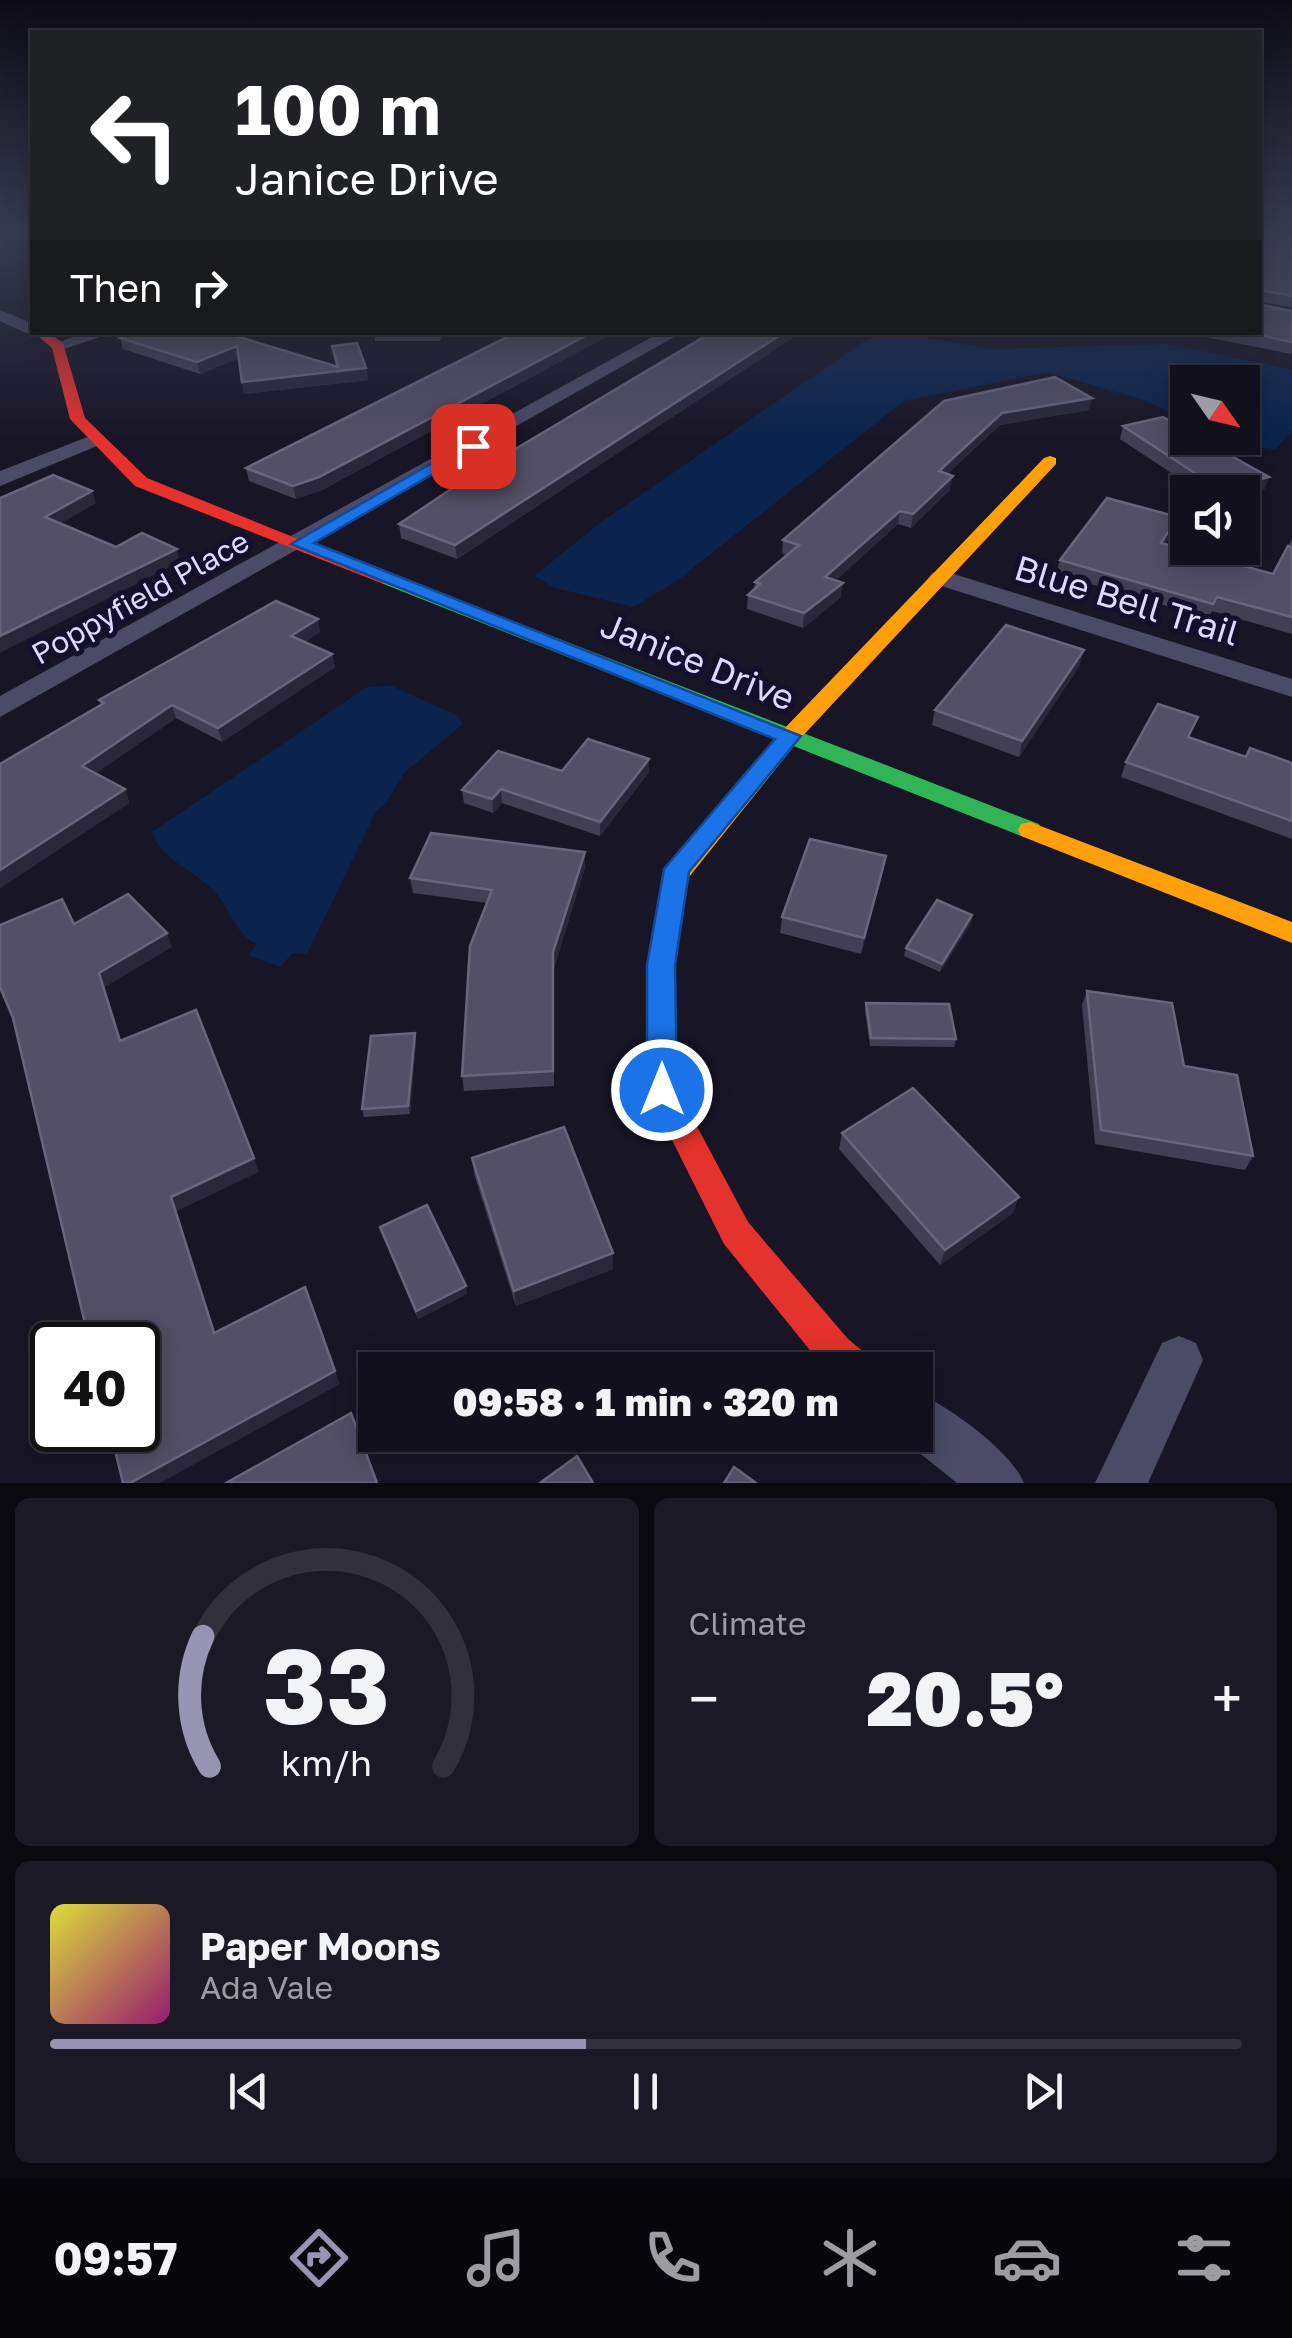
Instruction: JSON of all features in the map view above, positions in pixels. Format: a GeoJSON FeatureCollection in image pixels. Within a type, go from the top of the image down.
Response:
{"type":"FeatureCollection","features":[{"type":"Feature","properties":{"kind":"street"},"geometry":{"type":"LineString","coordinates":[[0,315],[30,330]]}},
{"type":"Feature","properties":{"kind":"street","name":"Poppyfield Place"},"geometry":{"type":"LineString","coordinates":[[0,708],[670,335]]}},
{"type":"Feature","properties":{"kind":"street","name":"Janice Drive"},"geometry":{"type":"LineString","coordinates":[[43,336],[78,419],[141,482],[1292,933]]}},
{"type":"Feature","properties":{"kind":"street"},"geometry":{"type":"LineString","coordinates":[[0,479],[95,440]]}},
{"type":"Feature","properties":{"kind":"street"},"geometry":{"type":"LineString","coordinates":[[835,1352],[736,1233],[662,1090],[661,965],[677,869],[790,736],[1050,461]]}},
{"type":"Feature","properties":{"kind":"street","name":"Blue Bell Trail"},"geometry":{"type":"LineString","coordinates":[[941,578],[1292,688]]}},
{"type":"Feature","properties":{"kind":"street"},"geometry":{"type":"LineString","coordinates":[[1121,1483],[1178,1360]]}},
{"type":"Feature","properties":{"kind":"street"},"geometry":{"type":"LineString","coordinates":[[933,1431],[998,1483]]}},
{"type":"Feature","properties":{"kind":"water"},"geometry":{"type":"Polygon","coordinates":[[[873,335],[912,335],[991,349],[1167,344],[1292,370],[1292,431],[1276,449],[1260,448],[1260,365],[1170,365],[1170,413],[1144,400],[1047,372],[904,401],[679,579],[634,607],[555,588],[534,576],[600,523],[873,335]]]}},
{"type":"Feature","properties":{"kind":"water"},"geometry":{"type":"Polygon","coordinates":[[[392,686],[458,716],[463,724],[404,773],[387,802],[376,811],[307,954],[292,953],[281,967],[248,955],[257,944],[237,927],[213,890],[162,850],[152,832],[367,687],[392,686]]]}},
{"type":"Feature","properties":{"kind":"building"},"geometry":{"type":"Polygon","coordinates":[[[1262,305],[1292,311],[1292,342],[1258,335],[1262,335],[1262,305]]]}},
{"type":"Feature","properties":{"kind":"building"},"geometry":{"type":"Polygon","coordinates":[[[233,335],[338,367],[332,346],[357,343],[366,368],[242,382],[237,346],[197,362],[120,338],[233,335]]]}},
{"type":"Feature","properties":{"kind":"building"},"geometry":{"type":"Polygon","coordinates":[[[511,335],[587,335],[319,477],[293,486],[246,468],[511,335]]]}},
{"type":"Feature","properties":{"kind":"building"},"geometry":{"type":"Polygon","coordinates":[[[707,335],[780,335],[455,545],[399,524],[475,473],[707,335]]]}},
{"type":"Feature","properties":{"kind":"building"},"geometry":{"type":"Polygon","coordinates":[[[1055,377],[1092,398],[1002,413],[939,471],[953,476],[913,514],[900,511],[825,577],[843,583],[804,613],[748,595],[760,584],[755,582],[799,545],[783,540],[944,401],[1055,377]]]}},
{"type":"Feature","properties":{"kind":"building"},"geometry":{"type":"Polygon","coordinates":[[[1163,417],[1170,421],[1170,455],[1230,455],[1269,477],[1198,475],[1123,426],[1163,417]]]}},
{"type":"Feature","properties":{"kind":"building"},"geometry":{"type":"Polygon","coordinates":[[[53,475],[92,491],[45,517],[116,547],[142,533],[177,549],[0,636],[0,498],[53,475]]]}},
{"type":"Feature","properties":{"kind":"building"},"geometry":{"type":"Polygon","coordinates":[[[1107,498],[1170,515],[1170,529],[1161,543],[1170,545],[1170,565],[1240,565],[1273,574],[1288,546],[1292,548],[1292,617],[1217,597],[1213,604],[1060,560],[1107,498]]]}},
{"type":"Feature","properties":{"kind":"building"},"geometry":{"type":"Polygon","coordinates":[[[276,601],[318,619],[291,636],[332,654],[218,728],[172,705],[82,766],[125,789],[0,870],[0,764],[104,703],[99,700],[276,601]]]}},
{"type":"Feature","properties":{"kind":"building"},"geometry":{"type":"Polygon","coordinates":[[[1006,625],[1084,650],[1022,741],[935,710],[1006,625]]]}},
{"type":"Feature","properties":{"kind":"building"},"geometry":{"type":"Polygon","coordinates":[[[1158,704],[1198,717],[1188,737],[1246,757],[1250,748],[1292,763],[1292,821],[1126,762],[1158,704]]]}},
{"type":"Feature","properties":{"kind":"building"},"geometry":{"type":"Polygon","coordinates":[[[588,739],[649,759],[600,822],[501,789],[492,799],[462,790],[498,751],[562,771],[588,739]]]}},
{"type":"Feature","properties":{"kind":"building"},"geometry":{"type":"Polygon","coordinates":[[[431,833],[585,852],[553,952],[553,1071],[462,1076],[470,946],[492,890],[410,878],[431,833]]]}},
{"type":"Feature","properties":{"kind":"building"},"geometry":{"type":"Polygon","coordinates":[[[810,839],[886,856],[864,938],[782,917],[810,839]]]}},
{"type":"Feature","properties":{"kind":"building"},"geometry":{"type":"Polygon","coordinates":[[[128,894],[167,933],[99,973],[120,1041],[196,1010],[254,1158],[171,1197],[214,1333],[305,1287],[335,1371],[130,1483],[123,1483],[115,1452],[160,1452],[160,1322],[85,1322],[13,1018],[0,987],[0,925],[62,899],[74,924],[128,894]]]}},
{"type":"Feature","properties":{"kind":"building"},"geometry":{"type":"Polygon","coordinates":[[[937,900],[972,915],[942,964],[906,948],[937,900]]]}},
{"type":"Feature","properties":{"kind":"building"},"geometry":{"type":"Polygon","coordinates":[[[1087,991],[1172,1003],[1184,1066],[1237,1075],[1253,1156],[1101,1130],[1087,991]]]}},
{"type":"Feature","properties":{"kind":"building"},"geometry":{"type":"Polygon","coordinates":[[[866,1003],[949,1004],[956,1039],[871,1038],[866,1003]]]}},
{"type":"Feature","properties":{"kind":"building"},"geometry":{"type":"Polygon","coordinates":[[[415,1033],[408,1106],[362,1109],[371,1036],[415,1033]]]}},
{"type":"Feature","properties":{"kind":"building"},"geometry":{"type":"Polygon","coordinates":[[[913,1088],[1019,1197],[945,1250],[842,1133],[913,1088]]]}},
{"type":"Feature","properties":{"kind":"building"},"geometry":{"type":"Polygon","coordinates":[[[564,1127],[613,1253],[514,1291],[472,1158],[564,1127]]]}},
{"type":"Feature","properties":{"kind":"building"},"geometry":{"type":"Polygon","coordinates":[[[427,1205],[466,1286],[416,1311],[380,1227],[427,1205]]]}},
{"type":"Feature","properties":{"kind":"building"},"geometry":{"type":"Polygon","coordinates":[[[351,1413],[358,1432],[358,1452],[365,1452],[377,1483],[226,1483],[351,1413]]]}},
{"type":"Feature","properties":{"kind":"building"},"geometry":{"type":"Polygon","coordinates":[[[577,1456],[593,1483],[540,1483],[577,1456]]]}},
{"type":"Feature","properties":{"kind":"building"},"geometry":{"type":"Polygon","coordinates":[[[734,1467],[756,1483],[724,1483],[734,1467]]]}},
{"type":"Feature","properties":{"kind":"traffic: fast"},"geometry":{"type":"LineString","coordinates":[[388,579],[1030,830]]}},
{"type":"Feature","properties":{"kind":"traffic: slow"},"geometry":{"type":"LineString","coordinates":[[676,876],[790,736],[1050,461]]}},
{"type":"Feature","properties":{"kind":"traffic: slow"},"geometry":{"type":"LineString","coordinates":[[1030,830],[1292,933]]}},
{"type":"Feature","properties":{"kind":"traffic: jam"},"geometry":{"type":"LineString","coordinates":[[43,335],[58,346],[78,419],[141,482],[388,579]]}},
{"type":"Feature","properties":{"kind":"traffic: jam"},"geometry":{"type":"LineString","coordinates":[[676,876],[661,965],[662,1090],[736,1233],[835,1352]]}},
{"type":"Feature","properties":{"kind":"route"},"geometry":{"type":"LineString","coordinates":[[473,446],[300,544],[790,736],[677,869],[661,965],[662,1090]]}}]}
